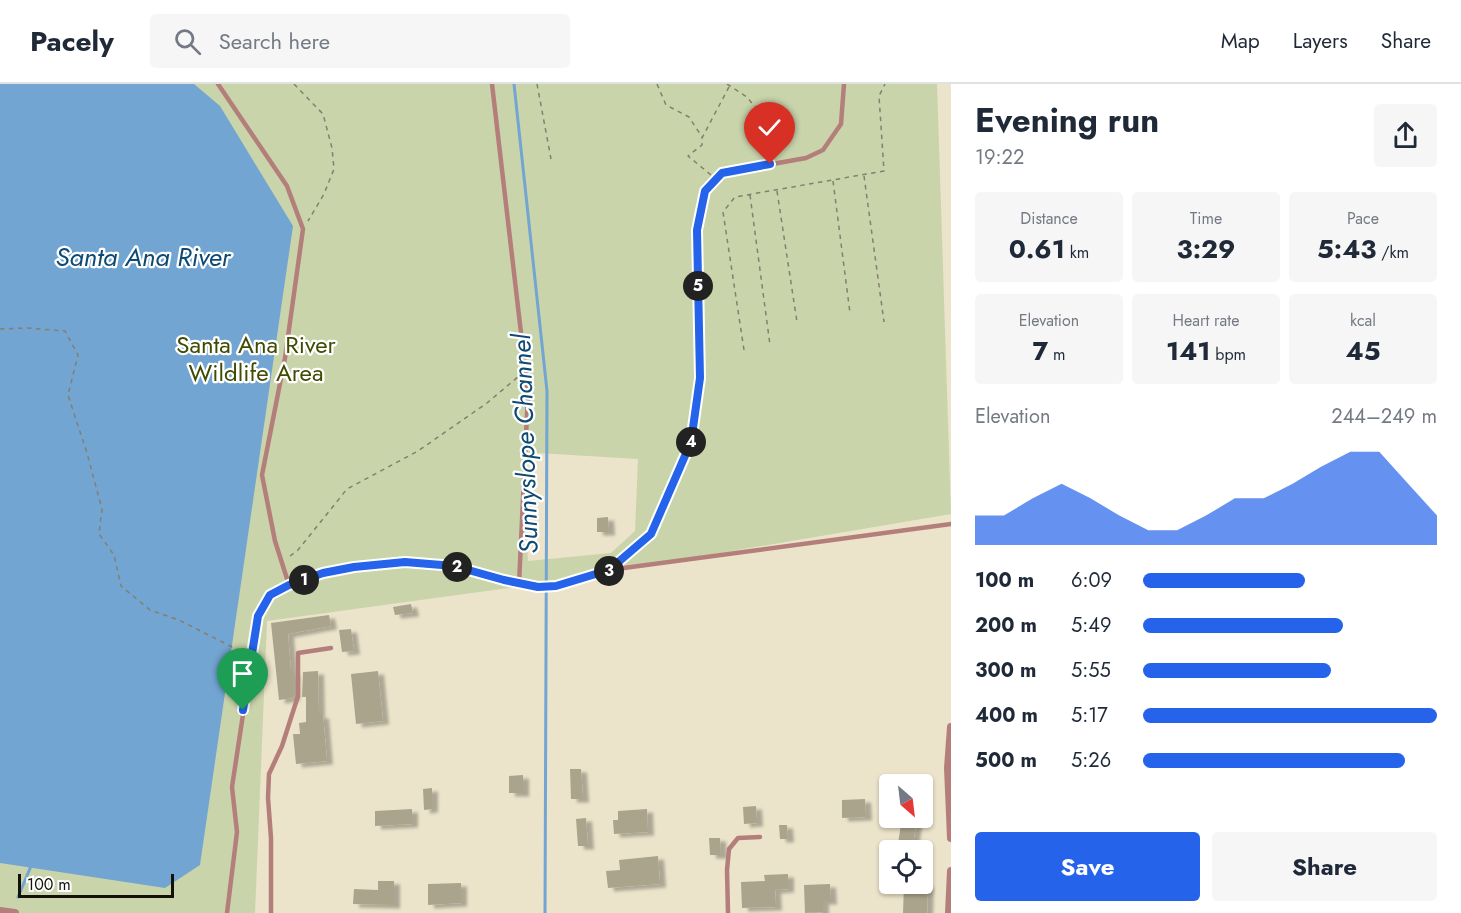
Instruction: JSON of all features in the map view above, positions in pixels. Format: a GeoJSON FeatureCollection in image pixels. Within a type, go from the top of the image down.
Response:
{"type":"FeatureCollection","features":[{"type":"Feature","properties":{"kind":"street"},"geometry":{"type":"LineString","coordinates":[[951,727],[948,768],[951,838]]}},
{"type":"Feature","properties":{"kind":"street"},"geometry":{"type":"LineString","coordinates":[[949,913],[951,871]]}},
{"type":"Feature","properties":{"kind":"street"},"geometry":{"type":"LineString","coordinates":[[0,911],[15,913]]}},
{"type":"Feature","properties":{"kind":"lane"},"geometry":{"type":"LineString","coordinates":[[218,84],[287,186],[303,229],[285,358],[262,475],[275,541],[289,585]]}},
{"type":"Feature","properties":{"kind":"lane"},"geometry":{"type":"LineString","coordinates":[[492,84],[528,393],[519,584]]}},
{"type":"Feature","properties":{"kind":"lane"},"geometry":{"type":"LineString","coordinates":[[609,570],[651,534],[691,442],[700,378],[697,230],[705,191],[722,173],[806,158],[823,150],[841,124],[844,84]]}},
{"type":"Feature","properties":{"kind":"lane"},"geometry":{"type":"LineString","coordinates":[[227,913],[237,832],[232,787],[250,656],[258,616],[270,595],[289,585],[323,573],[354,567],[405,562],[454,566],[519,584],[538,587],[556,586],[609,570],[951,524]]}},
{"type":"Feature","properties":{"kind":"lane"},"geometry":{"type":"LineString","coordinates":[[271,913],[269,774],[282,746],[298,696],[298,653],[331,648]]}},
{"type":"Feature","properties":{"kind":"lane"},"geometry":{"type":"LineString","coordinates":[[728,913],[729,849],[738,838],[760,837]]}},
{"type":"Feature","properties":{"kind":"path"},"geometry":{"type":"LineString","coordinates":[[294,84],[323,114],[332,148],[334,169],[324,194],[303,229]]}},
{"type":"Feature","properties":{"kind":"path"},"geometry":{"type":"LineString","coordinates":[[537,84],[551,159]]}},
{"type":"Feature","properties":{"kind":"path"},"geometry":{"type":"LineString","coordinates":[[657,84],[666,105],[689,117],[702,138]]}},
{"type":"Feature","properties":{"kind":"path"},"geometry":{"type":"LineString","coordinates":[[744,350],[723,212],[735,197],[884,171],[879,96],[885,84]]}},
{"type":"Feature","properties":{"kind":"path"},"geometry":{"type":"LineString","coordinates":[[717,179],[687,156],[702,145],[702,138],[729,85],[747,97],[768,123],[770,164]]}},
{"type":"Feature","properties":{"kind":"path"},"geometry":{"type":"LineString","coordinates":[[864,175],[884,322]]}},
{"type":"Feature","properties":{"kind":"path"},"geometry":{"type":"LineString","coordinates":[[833,180],[850,313]]}},
{"type":"Feature","properties":{"kind":"path"},"geometry":{"type":"LineString","coordinates":[[777,190],[797,322]]}},
{"type":"Feature","properties":{"kind":"path"},"geometry":{"type":"LineString","coordinates":[[750,195],[770,345]]}},
{"type":"Feature","properties":{"kind":"path"},"geometry":{"type":"LineString","coordinates":[[0,329],[27,328],[65,331],[78,356],[68,394],[102,509],[99,534],[114,555],[121,586],[150,610],[179,620],[250,656]]}},
{"type":"Feature","properties":{"kind":"path"},"geometry":{"type":"LineString","coordinates":[[282,563],[298,550],[347,489],[418,451],[487,403],[526,370]]}},
{"type":"Feature","properties":{"kind":"green space","name":"Santa Ana River Wildlife Area"},"geometry":{"type":"Polygon","coordinates":[[[0,84],[937,84],[951,514],[531,585],[267,621],[255,913],[0,913],[0,84]],[[521,452],[528,561],[611,553],[635,531],[638,459],[521,452]]]}},
{"type":"Feature","properties":{"kind":"water","name":"Santa Ana River"},"geometry":{"type":"Polygon","coordinates":[[[0,84],[194,84],[220,106],[293,226],[200,865],[165,888],[0,863],[0,84]]]}},
{"type":"Feature","properties":{"kind":"building"},"geometry":{"type":"Polygon","coordinates":[[[608,517],[609,532],[597,532],[597,518],[608,517]]]}},
{"type":"Feature","properties":{"kind":"building"},"geometry":{"type":"Polygon","coordinates":[[[411,604],[413,613],[395,615],[393,607],[411,604]]]}},
{"type":"Feature","properties":{"kind":"building"},"geometry":{"type":"Polygon","coordinates":[[[329,615],[331,626],[288,634],[291,672],[294,672],[294,695],[293,698],[279,700],[271,623],[329,615]]]}},
{"type":"Feature","properties":{"kind":"building"},"geometry":{"type":"Polygon","coordinates":[[[351,629],[354,651],[342,652],[339,630],[351,629]]]}},
{"type":"Feature","properties":{"kind":"building"},"geometry":{"type":"Polygon","coordinates":[[[318,671],[319,715],[323,715],[327,761],[296,764],[293,734],[300,734],[299,723],[306,722],[306,697],[302,697],[303,672],[318,671]]]}},
{"type":"Feature","properties":{"kind":"building"},"geometry":{"type":"Polygon","coordinates":[[[378,671],[383,721],[356,724],[351,674],[378,671]]]}},
{"type":"Feature","properties":{"kind":"building"},"geometry":{"type":"Polygon","coordinates":[[[570,769],[581,769],[583,799],[571,799],[570,769]]]}},
{"type":"Feature","properties":{"kind":"building"},"geometry":{"type":"Polygon","coordinates":[[[523,775],[523,793],[509,793],[509,776],[523,775]]]}},
{"type":"Feature","properties":{"kind":"building"},"geometry":{"type":"Polygon","coordinates":[[[432,788],[432,809],[424,810],[423,789],[432,788]]]}},
{"type":"Feature","properties":{"kind":"building"},"geometry":{"type":"Polygon","coordinates":[[[865,799],[866,817],[842,818],[842,800],[865,799]]]}},
{"type":"Feature","properties":{"kind":"building"},"geometry":{"type":"Polygon","coordinates":[[[756,806],[757,823],[744,824],[743,807],[756,806]]]}},
{"type":"Feature","properties":{"kind":"building"},"geometry":{"type":"Polygon","coordinates":[[[412,809],[412,824],[375,826],[375,811],[412,809]]]}},
{"type":"Feature","properties":{"kind":"building"},"geometry":{"type":"Polygon","coordinates":[[[647,809],[648,832],[614,834],[613,820],[618,820],[618,811],[647,809]]]}},
{"type":"Feature","properties":{"kind":"building"},"geometry":{"type":"Polygon","coordinates":[[[586,818],[588,846],[578,846],[576,819],[586,818]]]}},
{"type":"Feature","properties":{"kind":"building"},"geometry":{"type":"Polygon","coordinates":[[[779,825],[787,825],[788,839],[780,839],[779,825]]]}},
{"type":"Feature","properties":{"kind":"building"},"geometry":{"type":"Polygon","coordinates":[[[900,828],[915,828],[914,840],[899,840],[900,828]]]}},
{"type":"Feature","properties":{"kind":"building"},"geometry":{"type":"Polygon","coordinates":[[[709,838],[720,838],[721,855],[710,855],[709,838]]]}},
{"type":"Feature","properties":{"kind":"building"},"geometry":{"type":"Polygon","coordinates":[[[658,856],[660,884],[608,888],[606,871],[620,870],[619,860],[658,856]]]}},
{"type":"Feature","properties":{"kind":"building"},"geometry":{"type":"Polygon","coordinates":[[[788,874],[788,889],[775,890],[776,907],[742,908],[741,882],[765,881],[764,875],[788,874]]]}},
{"type":"Feature","properties":{"kind":"building"},"geometry":{"type":"Polygon","coordinates":[[[378,881],[394,881],[394,905],[353,904],[354,889],[378,890],[378,881]]]}},
{"type":"Feature","properties":{"kind":"building"},"geometry":{"type":"Polygon","coordinates":[[[461,883],[461,903],[428,905],[428,884],[461,883]]]}},
{"type":"Feature","properties":{"kind":"building"},"geometry":{"type":"Polygon","coordinates":[[[830,884],[831,901],[823,901],[823,912],[805,913],[804,885],[830,884]]]}},
{"type":"Feature","properties":{"kind":"building"},"geometry":{"type":"Polygon","coordinates":[[[904,894],[928,894],[927,913],[903,913],[904,894]]]}},
{"type":"Feature","properties":{"kind":"waterway","name":"Sunnyslope Channel"},"geometry":{"type":"LineString","coordinates":[[514,84],[547,391],[545,913]]}},
{"type":"Feature","properties":{"kind":"waterway"},"geometry":{"type":"LineString","coordinates":[[18,897],[31,866]]}},
{"type":"Feature","properties":{"kind":"route"},"geometry":{"type":"LineString","coordinates":[[243,710],[258,616],[270,595],[289,585],[323,573],[354,567],[405,562],[454,566],[538,587],[556,586],[609,570],[651,534],[691,442],[700,378],[697,230],[705,191],[722,173],[770,164]]}}]}
